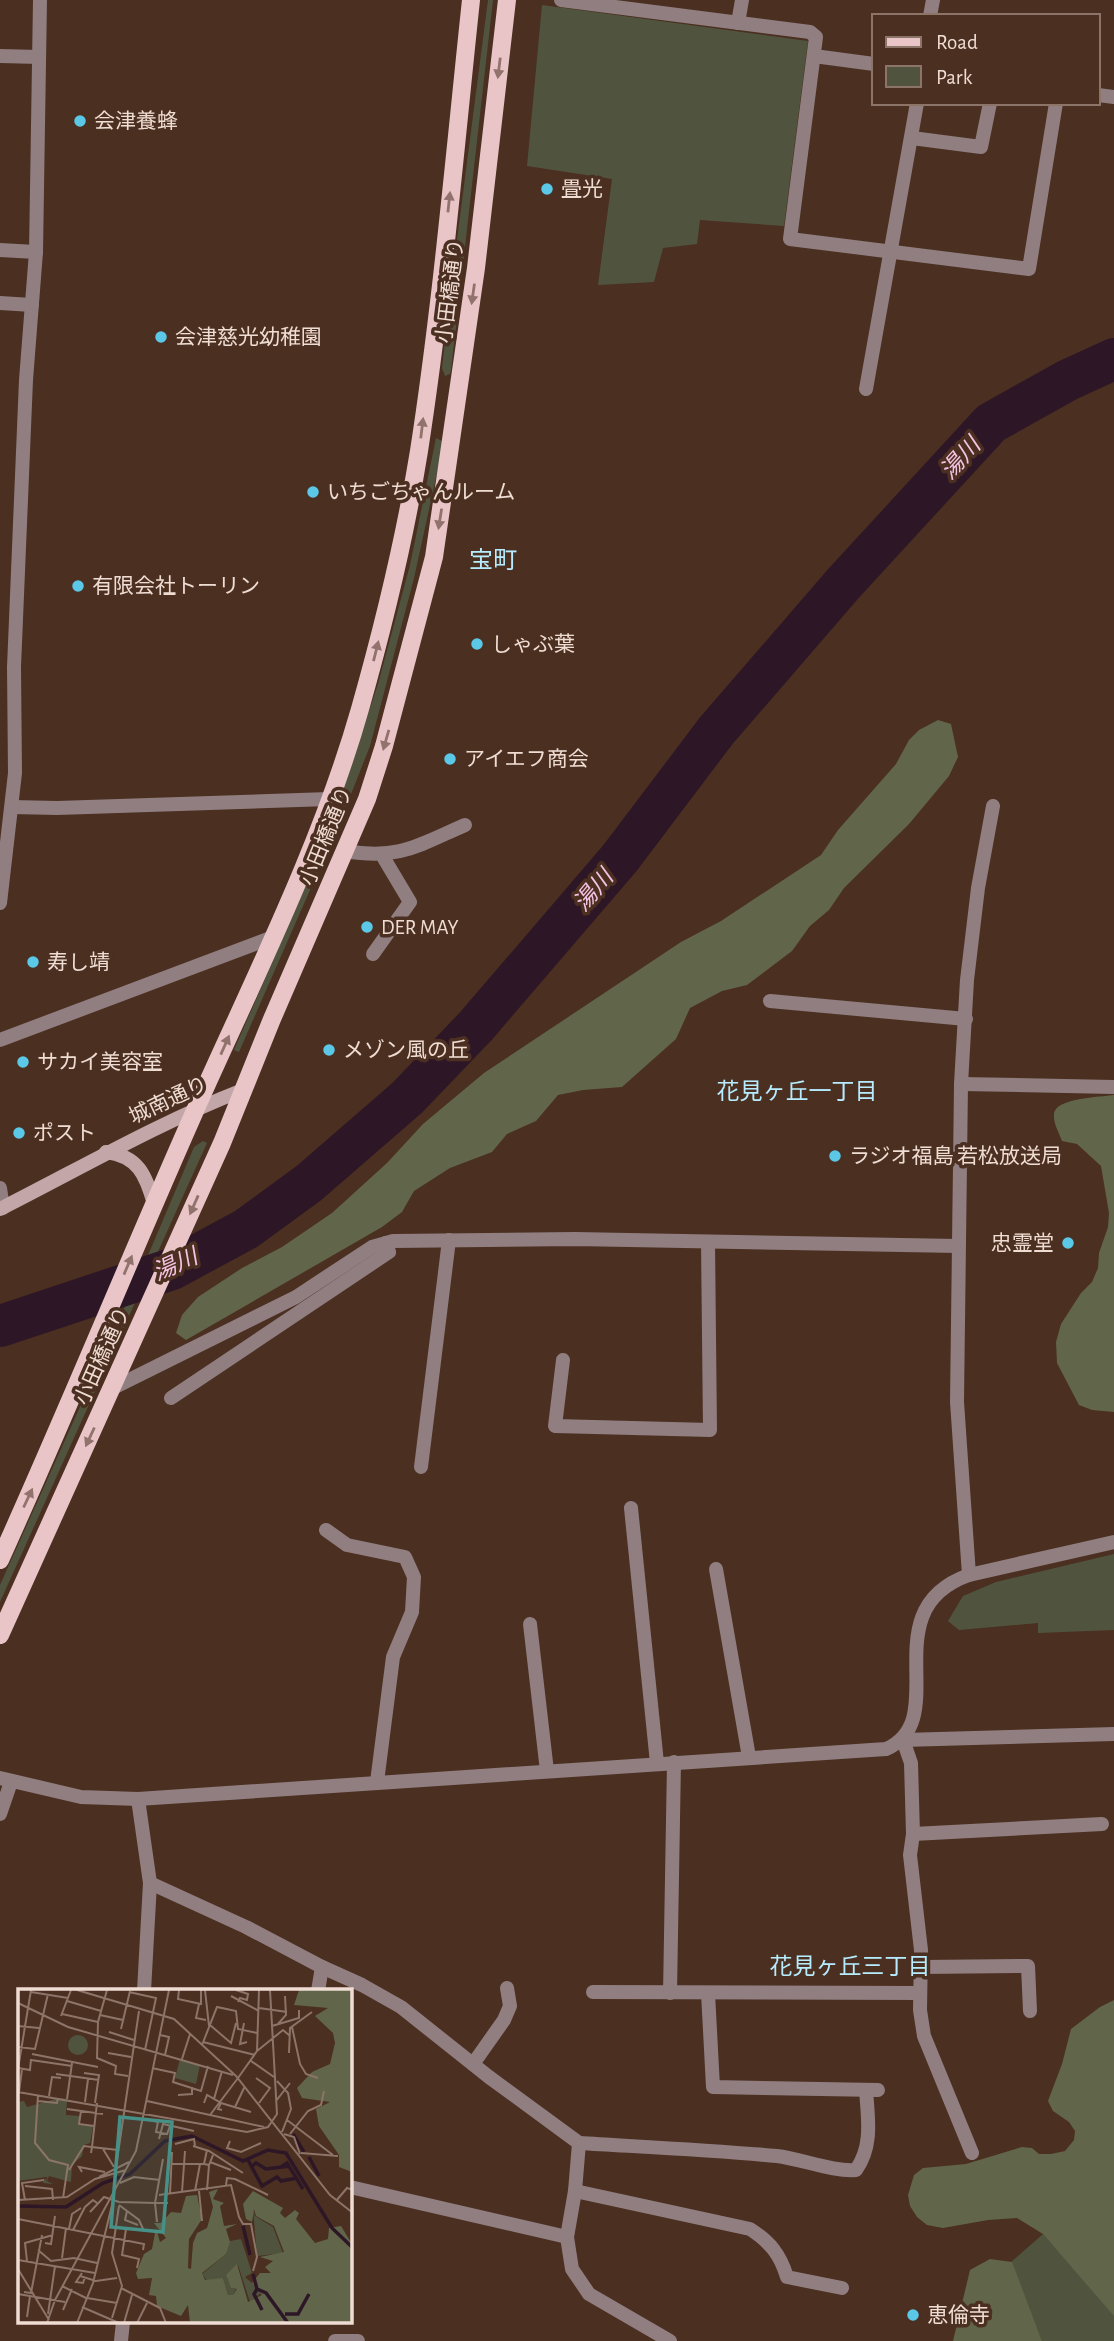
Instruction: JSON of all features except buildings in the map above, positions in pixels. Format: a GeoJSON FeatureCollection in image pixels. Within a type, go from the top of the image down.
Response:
{"type":"FeatureCollection","features":[{"type":"Feature","properties":{"kind":"main road","name":"小田橋通り"},"geometry":{"type":"LineString","coordinates":[[0,1560],[154,1204],[300,878],[345,758],[395,574],[419,452],[471,0]]}},
{"type":"Feature","properties":{"kind":"main road","name":"小田橋通り"},"geometry":{"type":"LineString","coordinates":[[0,1635],[222,1143],[367,799],[380,760],[434,557],[476,268],[507,0]]}},
{"type":"Feature","properties":{"kind":"street"},"geometry":{"type":"LineString","coordinates":[[0,903],[15,773],[6,701],[36,252],[40,0]]}},
{"type":"Feature","properties":{"kind":"street"},"geometry":{"type":"LineString","coordinates":[[561,0],[810,32],[816,37],[790,239],[1029,268],[1056,105]]}},
{"type":"Feature","properties":{"kind":"street"},"geometry":{"type":"LineString","coordinates":[[738,23],[742,0]]}},
{"type":"Feature","properties":{"kind":"street"},"geometry":{"type":"LineString","coordinates":[[0,56],[39,57]]}},
{"type":"Feature","properties":{"kind":"street"},"geometry":{"type":"LineString","coordinates":[[814,56],[872,64]]}},
{"type":"Feature","properties":{"kind":"street"},"geometry":{"type":"LineString","coordinates":[[866,389],[917,105]]}},
{"type":"Feature","properties":{"kind":"street"},"geometry":{"type":"LineString","coordinates":[[912,138],[981,147],[990,105]]}},
{"type":"Feature","properties":{"kind":"street"},"geometry":{"type":"LineString","coordinates":[[0,250],[36,252]]}},
{"type":"Feature","properties":{"kind":"street"},"geometry":{"type":"LineString","coordinates":[[0,303],[32,305]]}},
{"type":"Feature","properties":{"kind":"street"},"geometry":{"type":"LineString","coordinates":[[12,807],[57,808],[330,799]]}},
{"type":"Feature","properties":{"kind":"street"},"geometry":{"type":"LineString","coordinates":[[969,1575],[957,1402],[961,1084],[967,980],[978,888],[993,806]]}},
{"type":"Feature","properties":{"kind":"street"},"geometry":{"type":"LineString","coordinates":[[345,851],[375,856],[402,853],[465,825]]}},
{"type":"Feature","properties":{"kind":"street"},"geometry":{"type":"LineString","coordinates":[[373,954],[411,902],[382,855]]}},
{"type":"Feature","properties":{"kind":"street"},"geometry":{"type":"LineString","coordinates":[[0,1040],[273,937]]}},
{"type":"Feature","properties":{"kind":"street"},"geometry":{"type":"LineString","coordinates":[[770,1001],[966,1020]]}},
{"type":"Feature","properties":{"kind":"street"},"geometry":{"type":"LineString","coordinates":[[961,1084],[1114,1087]]}},
{"type":"Feature","properties":{"kind":"street","name":"城南通り"},"geometry":{"type":"LineString","coordinates":[[1,1208],[106,1152],[197,1108],[243,1090]]}},
{"type":"Feature","properties":{"kind":"street"},"geometry":{"type":"LineString","coordinates":[[106,1152],[127,1157],[144,1174],[154,1204]]}},
{"type":"Feature","properties":{"kind":"street"},"geometry":{"type":"LineString","coordinates":[[0,1188],[1,1208]]}},
{"type":"Feature","properties":{"kind":"street"},"geometry":{"type":"LineString","coordinates":[[116,1381],[296,1297],[372,1247],[386,1243],[449,1240],[958,1246]]}},
{"type":"Feature","properties":{"kind":"street"},"geometry":{"type":"LineString","coordinates":[[421,1467],[449,1240]]}},
{"type":"Feature","properties":{"kind":"street"},"geometry":{"type":"LineString","coordinates":[[563,1360],[555,1426],[710,1430],[708,1242]]}},
{"type":"Feature","properties":{"kind":"street"},"geometry":{"type":"LineString","coordinates":[[171,1398],[388,1252],[386,1243]]}},
{"type":"Feature","properties":{"kind":"street"},"geometry":{"type":"LineString","coordinates":[[631,1508],[657,1763]]}},
{"type":"Feature","properties":{"kind":"street"},"geometry":{"type":"LineString","coordinates":[[326,1530],[347,1545],[405,1558],[414,1577],[412,1612],[393,1657],[377,1783]]}},
{"type":"Feature","properties":{"kind":"street"},"geometry":{"type":"LineString","coordinates":[[903,1740],[908,1732],[914,1708],[917,1639],[924,1611],[937,1593],[952,1582],[969,1575],[1114,1542]]}},
{"type":"Feature","properties":{"kind":"street"},"geometry":{"type":"LineString","coordinates":[[716,1569],[749,1757]]}},
{"type":"Feature","properties":{"kind":"street"},"geometry":{"type":"LineString","coordinates":[[530,1624],[547,1771]]}},
{"type":"Feature","properties":{"kind":"street"},"geometry":{"type":"LineString","coordinates":[[0,1814],[6,1780],[82,1797],[138,1799],[886,1749],[903,1740],[1114,1734]]}},
{"type":"Feature","properties":{"kind":"street"},"geometry":{"type":"LineString","coordinates":[[903,1740],[911,1763],[911,1855],[924,2036],[972,2153]]}},
{"type":"Feature","properties":{"kind":"street"},"geometry":{"type":"LineString","coordinates":[[670,1993],[674,1762]]}},
{"type":"Feature","properties":{"kind":"street"},"geometry":{"type":"LineString","coordinates":[[138,1799],[150,1883],[145,1989]]}},
{"type":"Feature","properties":{"kind":"street"},"geometry":{"type":"LineString","coordinates":[[913,1834],[1102,1824]]}},
{"type":"Feature","properties":{"kind":"street"},"geometry":{"type":"LineString","coordinates":[[150,1883],[246,1927],[401,2007],[579,2143],[780,2157],[814,2162],[845,2171],[856,2170],[865,2157],[872,2090],[713,2087],[708,1993]]}},
{"type":"Feature","properties":{"kind":"street"},"geometry":{"type":"LineString","coordinates":[[920,1967],[1028,1966],[1030,2011]]}},
{"type":"Feature","properties":{"kind":"street"},"geometry":{"type":"LineString","coordinates":[[318,1989],[322,1967]]}},
{"type":"Feature","properties":{"kind":"street"},"geometry":{"type":"LineString","coordinates":[[473,2064],[505,2020],[510,2006],[507,1988]]}},
{"type":"Feature","properties":{"kind":"street"},"geometry":{"type":"LineString","coordinates":[[593,1993],[920,1993]]}},
{"type":"Feature","properties":{"kind":"street"},"geometry":{"type":"LineString","coordinates":[[579,2143],[567,2238],[572,2269],[589,2294],[670,2341]]}},
{"type":"Feature","properties":{"kind":"street"},"geometry":{"type":"LineString","coordinates":[[352,2187],[567,2238]]}},
{"type":"Feature","properties":{"kind":"street"},"geometry":{"type":"LineString","coordinates":[[575,2191],[750,2229],[768,2241],[781,2258],[787,2277],[842,2288]]}},
{"type":"Feature","properties":{"kind":"street"},"geometry":{"type":"LineString","coordinates":[[335,2341],[358,2341]]}},
{"type":"Feature","properties":{"kind":"green space"},"geometry":{"type":"Polygon","coordinates":[[[488,0],[493,0],[451,370],[450,374],[445,376],[442,368],[454,263],[488,0]]]}},
{"type":"Feature","properties":{"kind":"green space"},"geometry":{"type":"Polygon","coordinates":[[[542,5],[808,41],[784,226],[700,220],[697,244],[663,248],[654,282],[598,285],[612,179],[527,166],[542,5]]]}},
{"type":"Feature","properties":{"kind":"green space"},"geometry":{"type":"Polygon","coordinates":[[[436,438],[442,441],[442,450],[414,578],[370,746],[342,817],[239,1052],[234,1050],[310,876],[378,684],[410,565],[436,438]]]}},
{"type":"Feature","properties":{"kind":"green space"},"geometry":{"type":"Polygon","coordinates":[[[938,720],[951,724],[958,757],[949,776],[909,824],[844,888],[829,910],[810,926],[792,951],[747,985],[722,991],[690,1008],[676,1039],[622,1087],[558,1095],[536,1121],[507,1134],[492,1152],[450,1168],[414,1191],[402,1212],[382,1227],[186,1340],[176,1333],[182,1315],[198,1297],[242,1268],[282,1247],[332,1213],[387,1163],[423,1124],[484,1073],[681,942],[721,921],[821,855],[838,830],[896,764],[909,740],[919,730],[938,720]]]}},
{"type":"Feature","properties":{"kind":"green space"},"geometry":{"type":"Polygon","coordinates":[[[1114,1095],[1114,1412],[1092,1410],[1079,1405],[1057,1363],[1056,1342],[1061,1324],[1081,1293],[1092,1282],[1098,1268],[1109,1213],[1101,1166],[1077,1144],[1062,1141],[1054,1114],[1056,1109],[1070,1101],[1114,1095]]]}},
{"type":"Feature","properties":{"kind":"green space"},"geometry":{"type":"Polygon","coordinates":[[[203,1141],[207,1143],[0,1602],[0,1585],[194,1147],[203,1141]]]}},
{"type":"Feature","properties":{"kind":"green space"},"geometry":{"type":"Polygon","coordinates":[[[1114,1554],[1114,1630],[1038,1633],[1038,1623],[959,1630],[948,1621],[963,1596],[996,1582],[1114,1554]]]}},
{"type":"Feature","properties":{"kind":"green space"},"geometry":{"type":"Polygon","coordinates":[[[1114,2000],[1114,2316],[1043,2234],[1017,2218],[943,2228],[927,2225],[917,2217],[910,2206],[908,2195],[914,2175],[923,2168],[966,2164],[1022,2147],[1032,2148],[1039,2154],[1065,2151],[1074,2140],[1075,2131],[1069,2122],[1053,2111],[1048,2101],[1071,2029],[1114,2000]]]}},
{"type":"Feature","properties":{"kind":"green space"},"geometry":{"type":"Polygon","coordinates":[[[1043,2234],[1114,2314],[1114,2341],[1042,2341],[1011,2262],[1043,2234]]]}},
{"type":"Feature","properties":{"kind":"green space"},"geometry":{"type":"Polygon","coordinates":[[[990,2259],[1012,2262],[1042,2341],[953,2341],[970,2270],[990,2259]]]}},
{"type":"Feature","properties":{"kind":"waterway","name":"湯川"},"geometry":{"type":"LineString","coordinates":[[0,1326],[172,1269],[246,1229],[309,1183],[407,1098],[476,1026],[620,858],[716,731],[843,584],[991,423],[1068,380],[1114,359]]}},
{"type":"Feature","properties":{"kind":"place","name":"会津養蜂"},"geometry":{"type":"Point","coordinates":[80,121]}},
{"type":"Feature","properties":{"kind":"place","name":"畳光"},"geometry":{"type":"Point","coordinates":[547,189]}},
{"type":"Feature","properties":{"kind":"place","name":"会津慈光幼稚園"},"geometry":{"type":"Point","coordinates":[161,337]}},
{"type":"Feature","properties":{"kind":"place","name":"いちごちゃんルーム"},"geometry":{"type":"Point","coordinates":[313,492]}},
{"type":"Feature","properties":{"kind":"place","name":"有限会社トーリン"},"geometry":{"type":"Point","coordinates":[78,586]}},
{"type":"Feature","properties":{"kind":"place","name":"しゃぶ葉"},"geometry":{"type":"Point","coordinates":[477,644]}},
{"type":"Feature","properties":{"kind":"place","name":"アイエフ商会"},"geometry":{"type":"Point","coordinates":[450,759]}},
{"type":"Feature","properties":{"kind":"place","name":"DER MAY"},"geometry":{"type":"Point","coordinates":[367,927]}},
{"type":"Feature","properties":{"kind":"place","name":"寿し靖"},"geometry":{"type":"Point","coordinates":[33,962]}},
{"type":"Feature","properties":{"kind":"place","name":"メゾン風の丘"},"geometry":{"type":"Point","coordinates":[329,1050]}},
{"type":"Feature","properties":{"kind":"place","name":"サカイ美容室"},"geometry":{"type":"Point","coordinates":[23,1062]}},
{"type":"Feature","properties":{"kind":"place","name":"ポスト"},"geometry":{"type":"Point","coordinates":[19,1133]}},
{"type":"Feature","properties":{"kind":"place","name":"ラジオ福島 若松放送局"},"geometry":{"type":"Point","coordinates":[835,1156]}},
{"type":"Feature","properties":{"kind":"place","name":"忠霊堂"},"geometry":{"type":"Point","coordinates":[1068,1243]}},
{"type":"Feature","properties":{"kind":"place","name":"恵倫寺"},"geometry":{"type":"Point","coordinates":[913,2315]}},
{"type":"Feature","properties":{"kind":"district","name":"宝町"},"geometry":{"type":"Point","coordinates":[493,560]}},
{"type":"Feature","properties":{"kind":"district","name":"花見ヶ丘一丁目"},"geometry":{"type":"Point","coordinates":[797,1091]}},
{"type":"Feature","properties":{"kind":"district","name":"花見ヶ丘三丁目"},"geometry":{"type":"Point","coordinates":[850,1966]}}]}
